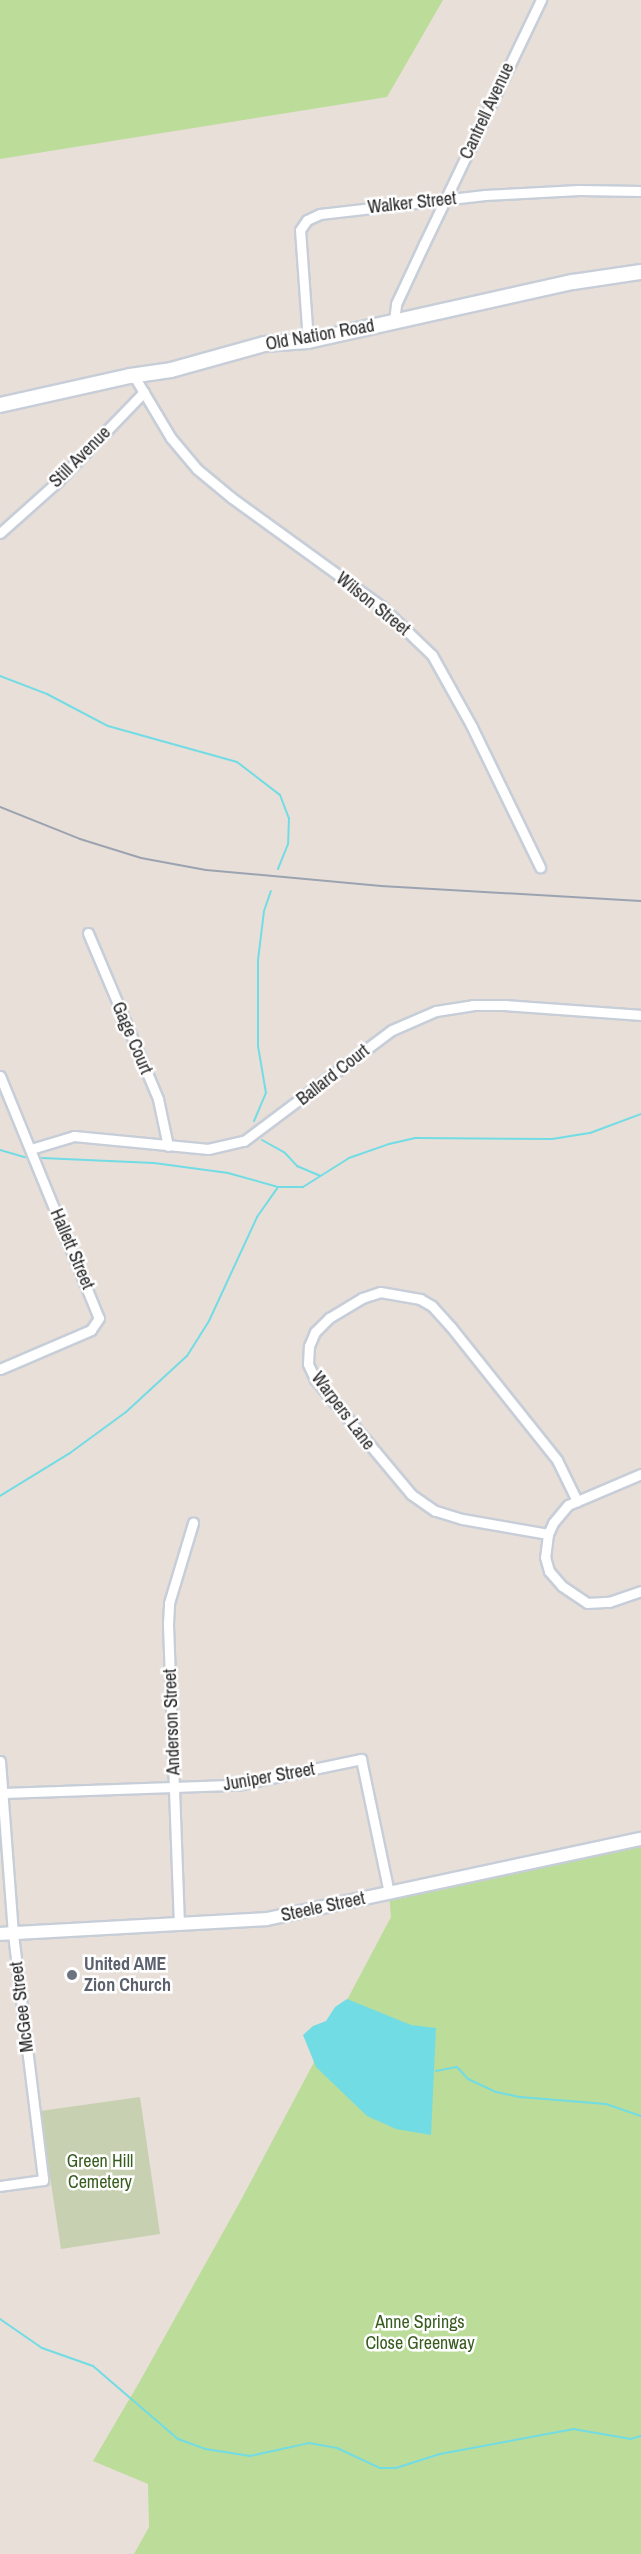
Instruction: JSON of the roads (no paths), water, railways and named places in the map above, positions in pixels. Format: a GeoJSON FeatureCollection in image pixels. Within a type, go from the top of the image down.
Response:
{"type":"FeatureCollection","features":[{"type":"Feature","properties":{"kind":"main road","name":"Old Nation Road"},"geometry":{"type":"LineString","coordinates":[[0,405],[171,370],[264,344],[308,341],[573,282],[641,272]]}},
{"type":"Feature","properties":{"kind":"street","name":"Cantrell Avenue"},"geometry":{"type":"LineString","coordinates":[[394,321],[396,304],[541,0]]}},
{"type":"Feature","properties":{"kind":"street","name":"Walker Street"},"geometry":{"type":"LineString","coordinates":[[308,341],[301,249],[302,224],[320,213],[525,192],[641,191]]}},
{"type":"Feature","properties":{"kind":"street"},"geometry":{"type":"LineString","coordinates":[[134,376],[144,392]]}},
{"type":"Feature","properties":{"kind":"street","name":"Still Avenue"},"geometry":{"type":"LineString","coordinates":[[0,534],[57,482],[144,392]]}},
{"type":"Feature","properties":{"kind":"street","name":"Wilson Street"},"geometry":{"type":"LineString","coordinates":[[144,392],[171,438],[197,469],[232,498],[381,606],[432,655],[472,727],[540,867]]}},
{"type":"Feature","properties":{"kind":"street","name":"Gage Court"},"geometry":{"type":"LineString","coordinates":[[88,933],[158,1099],[168,1146]]}},
{"type":"Feature","properties":{"kind":"street","name":"Ballard Court"},"geometry":{"type":"LineString","coordinates":[[31,1149],[74,1136],[93,1136],[208,1149],[244,1141],[392,1030],[436,1011],[473,1005],[505,1005],[641,1015]]}},
{"type":"Feature","properties":{"kind":"street","name":"Hallett Street"},"geometry":{"type":"LineString","coordinates":[[0,1076],[99,1318],[91,1330],[0,1369]]}},
{"type":"Feature","properties":{"kind":"street","name":"Warpers Lane"},"geometry":{"type":"LineString","coordinates":[[548,1534],[462,1519],[435,1511],[411,1494],[315,1379],[308,1364],[309,1346],[315,1332],[329,1318],[362,1298],[380,1292],[420,1299],[432,1306],[557,1460],[577,1501]]}},
{"type":"Feature","properties":{"kind":"street"},"geometry":{"type":"LineString","coordinates":[[641,1474],[568,1505],[553,1522],[548,1534],[545,1557],[549,1571],[575,1597],[587,1603],[609,1602],[641,1591]]}},
{"type":"Feature","properties":{"kind":"street","name":"Anderson Street"},"geometry":{"type":"LineString","coordinates":[[179,1925],[169,1604],[193,1522]]}},
{"type":"Feature","properties":{"kind":"street","name":"Juniper Street"},"geometry":{"type":"LineString","coordinates":[[3,1793],[237,1785],[362,1759],[389,1893]]}},
{"type":"Feature","properties":{"kind":"street","name":"McGee Street"},"geometry":{"type":"LineString","coordinates":[[0,1761],[13,1934],[43,2180],[0,2186]]}},
{"type":"Feature","properties":{"kind":"street","name":"Steele Street"},"geometry":{"type":"LineString","coordinates":[[0,1934],[267,1918],[641,1839]]}},
{"type":"Feature","properties":{"kind":"water"},"geometry":{"type":"Polygon","coordinates":[[[347,1999],[411,2025],[436,2028],[431,2135],[396,2129],[367,2116],[316,2067],[303,2035],[313,2026],[326,2021],[335,2007],[347,1999]]]}},
{"type":"Feature","properties":{"kind":"waterway"},"geometry":{"type":"LineString","coordinates":[[0,676],[47,694],[108,726],[237,762],[280,795],[289,818],[288,844],[278,869]]}},
{"type":"Feature","properties":{"kind":"waterway"},"geometry":{"type":"LineString","coordinates":[[254,1121],[266,1093],[258,1046],[258,960],[264,911],[271,891]]}},
{"type":"Feature","properties":{"kind":"waterway"},"geometry":{"type":"LineString","coordinates":[[42,1158],[154,1163],[228,1173],[278,1187],[303,1187],[349,1158],[389,1144],[416,1138],[552,1139],[590,1133],[641,1114]]}},
{"type":"Feature","properties":{"kind":"waterway"},"geometry":{"type":"LineString","coordinates":[[262,1140],[285,1153],[297,1166],[320,1176]]}},
{"type":"Feature","properties":{"kind":"waterway"},"geometry":{"type":"LineString","coordinates":[[0,1150],[25,1157]]}},
{"type":"Feature","properties":{"kind":"waterway"},"geometry":{"type":"LineString","coordinates":[[0,1496],[70,1453],[126,1412],[187,1356],[209,1321],[257,1217],[277,1188]]}},
{"type":"Feature","properties":{"kind":"waterway"},"geometry":{"type":"LineString","coordinates":[[436,2071],[457,2067],[468,2079],[496,2092],[520,2097],[606,2104],[641,2116]]}},
{"type":"Feature","properties":{"kind":"waterway"},"geometry":{"type":"LineString","coordinates":[[0,2319],[42,2348],[93,2366],[178,2439],[205,2449],[250,2456],[309,2443],[337,2448],[380,2468],[396,2468],[440,2454],[573,2429],[631,2439],[641,2436]]}},
{"type":"Feature","properties":{"kind":"railway"},"geometry":{"type":"LineString","coordinates":[[0,807],[80,839],[141,858],[206,870],[381,886],[641,901]]}},
{"type":"Feature","properties":{"kind":"place","name":"United AME Zion Church"},"geometry":{"type":"Point","coordinates":[72,1975]}},
{"type":"Feature","properties":{"kind":"park label","name":"Green Hill Cemetery"},"geometry":{"type":"Point","coordinates":[100,2172]}},
{"type":"Feature","properties":{"kind":"park label","name":"Anne Springs Close Greenway"},"geometry":{"type":"Point","coordinates":[420,2333]}}]}
